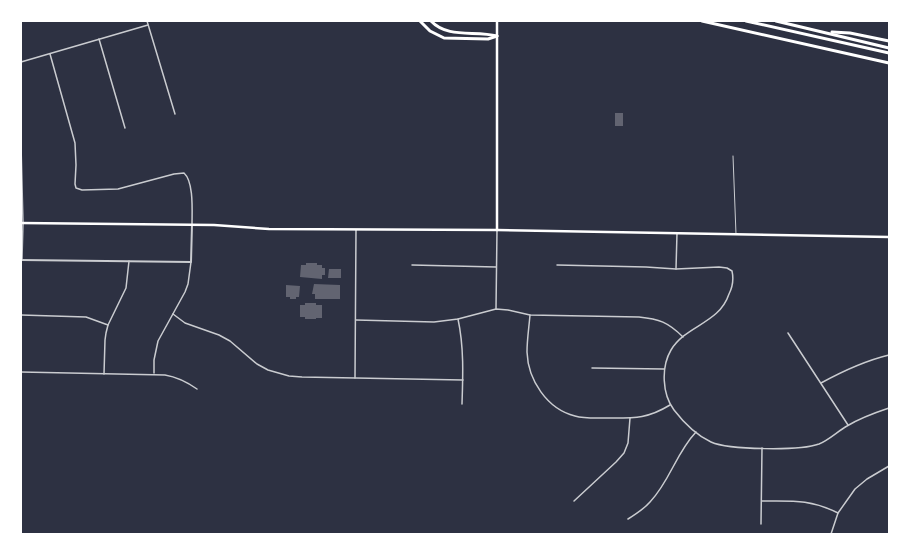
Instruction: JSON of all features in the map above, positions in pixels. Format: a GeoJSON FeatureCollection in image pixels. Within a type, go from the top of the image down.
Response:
{"type":"FeatureCollection","features":[{"type":"Feature","properties":{"kind":"highway"},"geometry":{"type":"LineString","coordinates":[[420,21],[430,31],[444,38],[488,40],[497,36]]}},
{"type":"Feature","properties":{"kind":"highway"},"geometry":{"type":"LineString","coordinates":[[431,21],[440,29],[446,31],[488,33],[497,36]]}},
{"type":"Feature","properties":{"kind":"highway"},"geometry":{"type":"LineString","coordinates":[[702,21],[889,63]]}},
{"type":"Feature","properties":{"kind":"highway"},"geometry":{"type":"LineString","coordinates":[[746,21],[889,53]]}},
{"type":"Feature","properties":{"kind":"highway"},"geometry":{"type":"LineString","coordinates":[[776,21],[889,48]]}},
{"type":"Feature","properties":{"kind":"highway"},"geometry":{"type":"LineString","coordinates":[[826,32],[850,33],[889,41]]}},
{"type":"Feature","properties":{"kind":"main road"},"geometry":{"type":"LineString","coordinates":[[497,21],[497,230]]}},
{"type":"Feature","properties":{"kind":"main road"},"geometry":{"type":"LineString","coordinates":[[22,223],[192,225],[269,229],[497,230],[889,237]]}},
{"type":"Feature","properties":{"kind":"street"},"geometry":{"type":"LineString","coordinates":[[147,21],[175,114]]}},
{"type":"Feature","properties":{"kind":"street"},"geometry":{"type":"LineString","coordinates":[[21,62],[148,25]]}},
{"type":"Feature","properties":{"kind":"street"},"geometry":{"type":"LineString","coordinates":[[99,39],[125,128]]}},
{"type":"Feature","properties":{"kind":"street"},"geometry":{"type":"LineString","coordinates":[[50,54],[74,137],[76,154],[76,188],[82,190],[118,189],[174,174],[184,173],[187,176],[190,186],[192,225],[191,262],[188,284],[158,341],[154,360],[154,374]]}},
{"type":"Feature","properties":{"kind":"street"},"geometry":{"type":"LineString","coordinates":[[21,146],[22,260],[191,262]]}},
{"type":"Feature","properties":{"kind":"street"},"geometry":{"type":"LineString","coordinates":[[355,378],[356,230]]}},
{"type":"Feature","properties":{"kind":"street"},"geometry":{"type":"LineString","coordinates":[[496,310],[497,230]]}},
{"type":"Feature","properties":{"kind":"street"},"geometry":{"type":"LineString","coordinates":[[676,269],[677,233]]}},
{"type":"Feature","properties":{"kind":"street"},"geometry":{"type":"LineString","coordinates":[[104,374],[105,340],[108,325],[126,288],[129,261]]}},
{"type":"Feature","properties":{"kind":"street"},"geometry":{"type":"LineString","coordinates":[[412,265],[496,267]]}},
{"type":"Feature","properties":{"kind":"street"},"geometry":{"type":"LineString","coordinates":[[557,265],[646,266],[676,269],[719,267],[727,268],[732,271],[734,282],[726,303],[718,313],[683,337],[671,350],[664,369],[665,393],[670,405],[685,423],[710,442],[723,446],[762,448],[810,447],[821,443],[848,425],[889,408]]}},
{"type":"Feature","properties":{"kind":"street"},"geometry":{"type":"LineString","coordinates":[[356,320],[434,322],[458,319],[496,310],[508,310],[530,315],[654,318],[673,327],[683,337]]}},
{"type":"Feature","properties":{"kind":"street"},"geometry":{"type":"LineString","coordinates":[[173,314],[185,323],[219,335],[230,341],[257,364],[268,370],[289,376],[463,380]]}},
{"type":"Feature","properties":{"kind":"street"},"geometry":{"type":"LineString","coordinates":[[21,315],[86,317],[108,325]]}},
{"type":"Feature","properties":{"kind":"street"},"geometry":{"type":"LineString","coordinates":[[530,315],[527,351],[531,374],[546,398],[559,410],[576,417],[630,418],[652,414],[670,405]]}},
{"type":"Feature","properties":{"kind":"street"},"geometry":{"type":"LineString","coordinates":[[458,319],[462,337],[463,352],[462,404]]}},
{"type":"Feature","properties":{"kind":"street"},"geometry":{"type":"LineString","coordinates":[[788,333],[848,425]]}},
{"type":"Feature","properties":{"kind":"street"},"geometry":{"type":"LineString","coordinates":[[821,383],[870,359],[889,355]]}},
{"type":"Feature","properties":{"kind":"street"},"geometry":{"type":"LineString","coordinates":[[592,368],[664,369]]}},
{"type":"Feature","properties":{"kind":"street"},"geometry":{"type":"LineString","coordinates":[[21,372],[154,374],[176,377],[197,389]]}},
{"type":"Feature","properties":{"kind":"street"},"geometry":{"type":"LineString","coordinates":[[574,501],[624,454],[628,443],[630,418]]}},
{"type":"Feature","properties":{"kind":"street"},"geometry":{"type":"LineString","coordinates":[[628,519],[643,509],[654,497],[665,481],[684,446],[696,432]]}},
{"type":"Feature","properties":{"kind":"street"},"geometry":{"type":"LineString","coordinates":[[761,524],[762,448]]}},
{"type":"Feature","properties":{"kind":"street"},"geometry":{"type":"LineString","coordinates":[[831,534],[838,513],[855,489],[867,479],[889,466]]}},
{"type":"Feature","properties":{"kind":"street"},"geometry":{"type":"LineString","coordinates":[[762,501],[803,501],[826,507],[838,513]]}},
{"type":"Feature","properties":{"kind":"lane"},"geometry":{"type":"LineString","coordinates":[[733,156],[736,234]]}},
{"type":"Feature","properties":{"kind":"building"},"geometry":{"type":"Polygon","coordinates":[[[615,113],[623,113],[623,126],[615,126],[615,113]]]}},
{"type":"Feature","properties":{"kind":"building"},"geometry":{"type":"Polygon","coordinates":[[[306,263],[317,263],[317,265],[322,265],[322,268],[325,268],[325,275],[322,275],[322,279],[300,277],[301,265],[306,265],[306,263]]]}},
{"type":"Feature","properties":{"kind":"building"},"geometry":{"type":"Polygon","coordinates":[[[329,269],[341,269],[341,278],[328,278],[329,269]]]}},
{"type":"Feature","properties":{"kind":"building"},"geometry":{"type":"Polygon","coordinates":[[[314,284],[340,285],[340,299],[315,299],[315,294],[312,294],[314,284]]]}},
{"type":"Feature","properties":{"kind":"building"},"geometry":{"type":"Polygon","coordinates":[[[286,285],[300,286],[299,297],[296,297],[296,299],[290,299],[290,297],[286,297],[286,285]]]}},
{"type":"Feature","properties":{"kind":"building"},"geometry":{"type":"Polygon","coordinates":[[[305,303],[316,303],[316,305],[322,305],[322,318],[305,319],[305,317],[300,317],[300,305],[305,305],[305,303]]]}}]}
